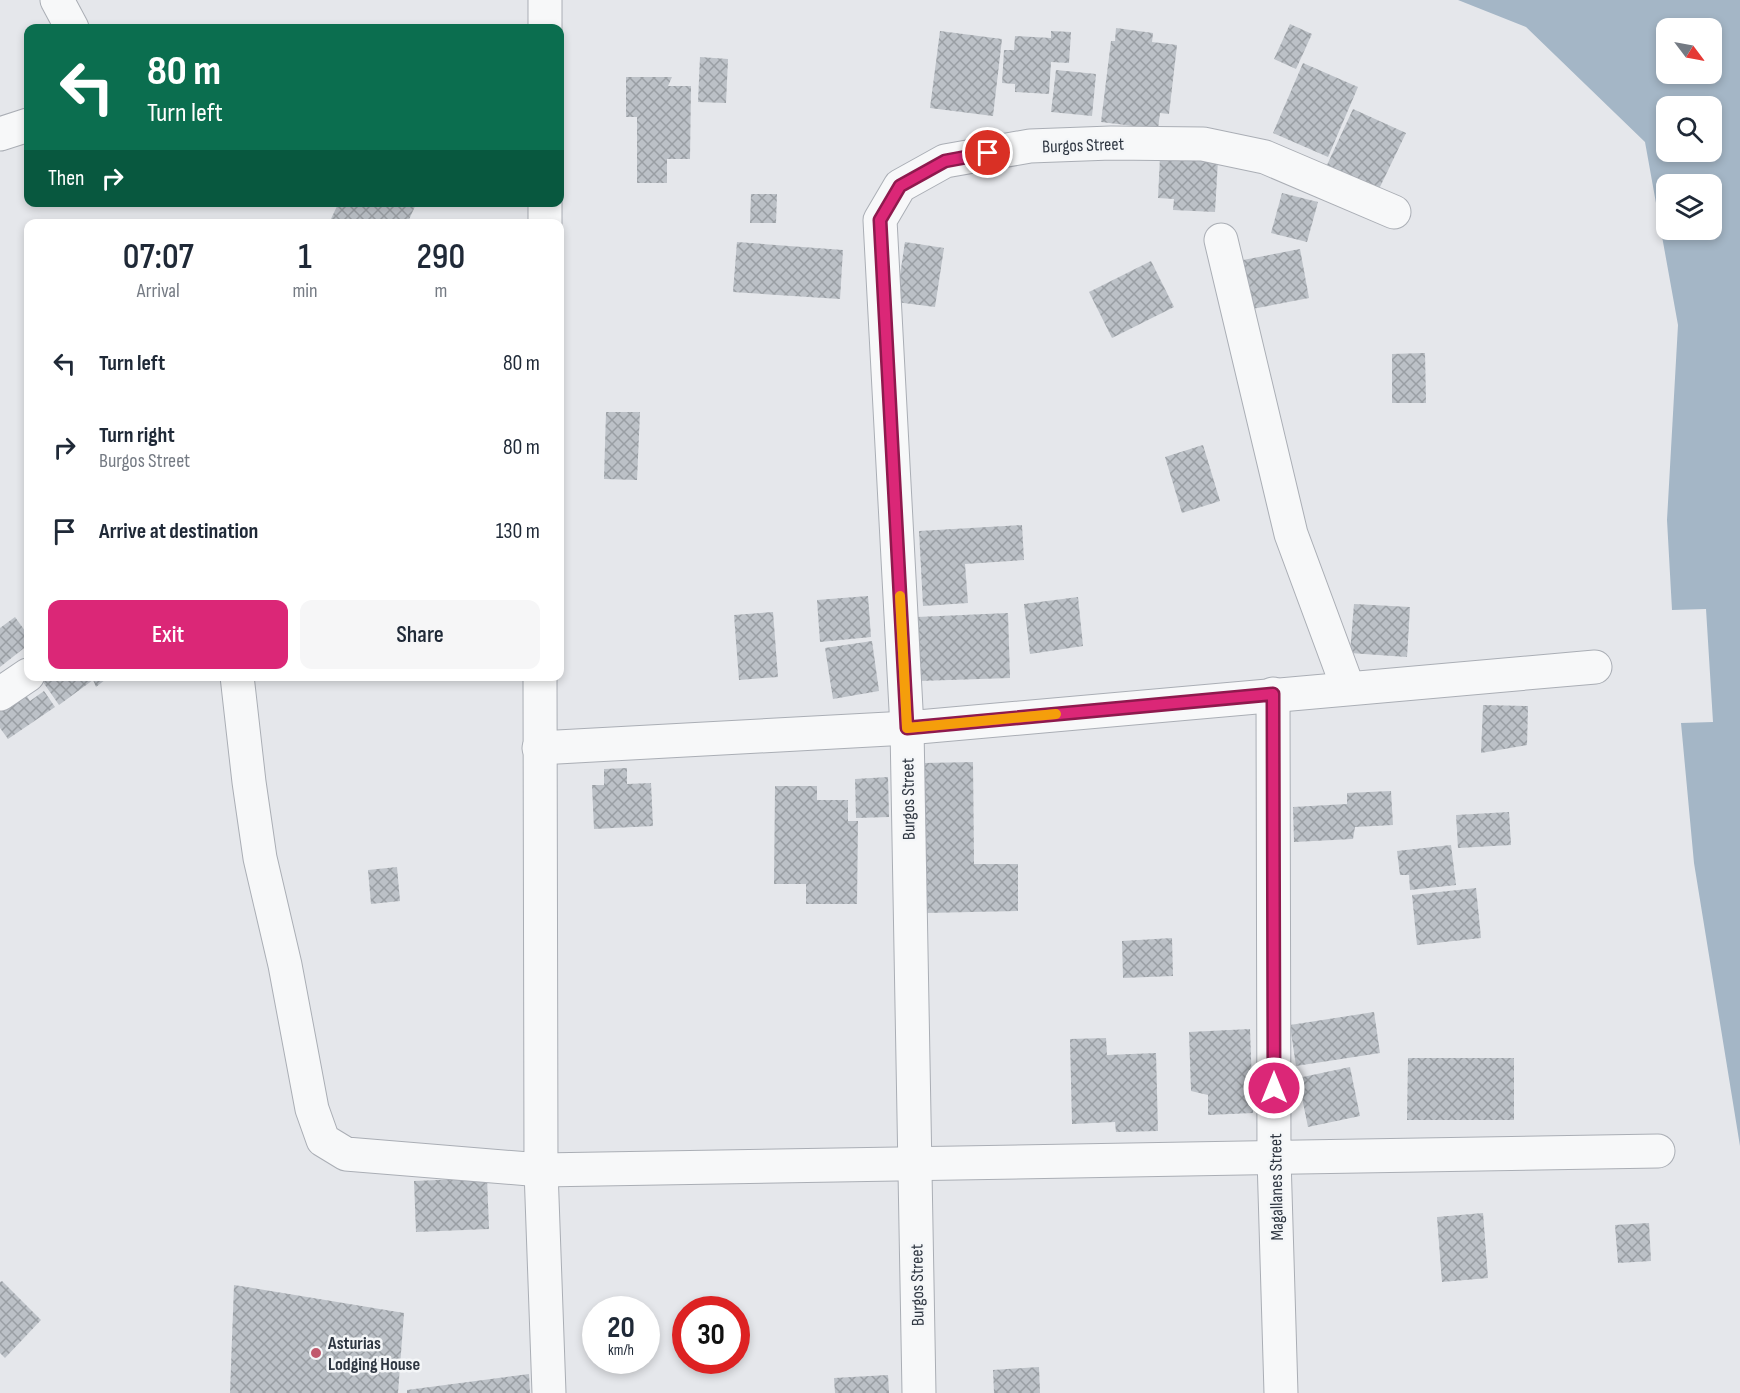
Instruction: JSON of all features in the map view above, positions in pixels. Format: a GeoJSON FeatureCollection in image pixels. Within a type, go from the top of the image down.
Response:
{"type":"FeatureCollection","features":[{"type":"Feature","properties":{"kind":"street"},"geometry":{"type":"LineString","coordinates":[[57,0],[70,24]]}},
{"type":"Feature","properties":{"kind":"street"},"geometry":{"type":"LineString","coordinates":[[545,0],[545,24]]}},
{"type":"Feature","properties":{"kind":"street"},"geometry":{"type":"LineString","coordinates":[[0,134],[24,126]]}},
{"type":"Feature","properties":{"kind":"street","name":"Burgos Street"},"geometry":{"type":"LineString","coordinates":[[919,1393],[907,728],[880,220],[900,186],[945,161],[1030,146],[1111,143],[1203,144],[1265,157],[1394,212]]}},
{"type":"Feature","properties":{"kind":"street"},"geometry":{"type":"LineString","coordinates":[[1221,240],[1291,534],[1348,688]]}},
{"type":"Feature","properties":{"kind":"street"},"geometry":{"type":"LineString","coordinates":[[539,748],[907,728],[1595,667]]}},
{"type":"Feature","properties":{"kind":"street"},"geometry":{"type":"LineString","coordinates":[[0,694],[24,678]]}},
{"type":"Feature","properties":{"kind":"street"},"geometry":{"type":"LineString","coordinates":[[238,681],[260,858],[285,966],[312,1109],[323,1140],[346,1154],[541,1170],[1658,1151]]}},
{"type":"Feature","properties":{"kind":"street"},"geometry":{"type":"LineString","coordinates":[[540,681],[541,1170],[549,1393]]}},
{"type":"Feature","properties":{"kind":"street","name":"Magallanes Street"},"geometry":{"type":"LineString","coordinates":[[1273,694],[1274,1158],[1281,1393]]}},
{"type":"Feature","properties":{"kind":"water"},"geometry":{"type":"Polygon","coordinates":[[[1458,0],[1740,0],[1740,1146],[1694,863],[1681,723],[1713,722],[1706,609],[1672,610],[1667,520],[1678,325],[1663,240],[1722,240],[1722,174],[1656,174],[1656,203],[1645,142],[1526,27],[1458,0]]]}},
{"type":"Feature","properties":{"kind":"building"},"geometry":{"type":"Polygon","coordinates":[[[1290,24],[1312,34],[1296,69],[1274,59],[1290,24]]]}},
{"type":"Feature","properties":{"kind":"building"},"geometry":{"type":"Polygon","coordinates":[[[1116,28],[1153,33],[1152,42],[1177,45],[1169,114],[1160,113],[1158,129],[1101,122],[1111,41],[1115,41],[1116,28]]]}},
{"type":"Feature","properties":{"kind":"building"},"geometry":{"type":"Polygon","coordinates":[[[940,31],[1002,39],[993,116],[930,108],[940,31]]]}},
{"type":"Feature","properties":{"kind":"building"},"geometry":{"type":"Polygon","coordinates":[[[1051,31],[1071,32],[1069,63],[1051,62],[1049,94],[1015,92],[1015,84],[1002,83],[1004,50],[1014,50],[1015,36],[1051,38],[1051,31]]]}},
{"type":"Feature","properties":{"kind":"building"},"geometry":{"type":"Polygon","coordinates":[[[700,57],[728,59],[726,103],[698,102],[700,57]]]}},
{"type":"Feature","properties":{"kind":"building"},"geometry":{"type":"Polygon","coordinates":[[[1303,63],[1358,87],[1328,157],[1273,133],[1303,63]]]}},
{"type":"Feature","properties":{"kind":"building"},"geometry":{"type":"Polygon","coordinates":[[[1056,70],[1096,74],[1092,116],[1051,112],[1056,70]]]}},
{"type":"Feature","properties":{"kind":"building"},"geometry":{"type":"Polygon","coordinates":[[[626,77],[672,77],[668,86],[691,86],[690,159],[667,159],[667,183],[637,183],[637,117],[626,117],[626,77]]]}},
{"type":"Feature","properties":{"kind":"building"},"geometry":{"type":"Polygon","coordinates":[[[1353,109],[1406,133],[1379,189],[1327,165],[1353,109]]]}},
{"type":"Feature","properties":{"kind":"building"},"geometry":{"type":"Polygon","coordinates":[[[1160,157],[1218,160],[1215,212],[1173,210],[1174,199],[1158,198],[1160,157]]]}},
{"type":"Feature","properties":{"kind":"building"},"geometry":{"type":"Polygon","coordinates":[[[1282,193],[1318,202],[1307,242],[1271,233],[1282,193]]]}},
{"type":"Feature","properties":{"kind":"building"},"geometry":{"type":"Polygon","coordinates":[[[751,194],[777,194],[776,223],[750,223],[751,194]]]}},
{"type":"Feature","properties":{"kind":"building"},"geometry":{"type":"Polygon","coordinates":[[[337,207],[415,207],[409,219],[331,219],[337,207]]]}},
{"type":"Feature","properties":{"kind":"building"},"geometry":{"type":"Polygon","coordinates":[[[737,242],[843,250],[840,299],[733,292],[737,242]]]}},
{"type":"Feature","properties":{"kind":"building"},"geometry":{"type":"Polygon","coordinates":[[[905,242],[944,248],[935,307],[896,302],[905,242]]]}},
{"type":"Feature","properties":{"kind":"building"},"geometry":{"type":"Polygon","coordinates":[[[1300,249],[1309,298],[1252,309],[1243,260],[1300,249]]]}},
{"type":"Feature","properties":{"kind":"building"},"geometry":{"type":"Polygon","coordinates":[[[1151,261],[1174,307],[1112,338],[1089,292],[1151,261]]]}},
{"type":"Feature","properties":{"kind":"building"},"geometry":{"type":"Polygon","coordinates":[[[1425,353],[1426,403],[1392,403],[1392,354],[1425,353]]]}},
{"type":"Feature","properties":{"kind":"building"},"geometry":{"type":"Polygon","coordinates":[[[606,412],[640,412],[637,480],[604,479],[606,412]]]}},
{"type":"Feature","properties":{"kind":"building"},"geometry":{"type":"Polygon","coordinates":[[[1203,445],[1220,501],[1182,513],[1165,457],[1203,445]]]}},
{"type":"Feature","properties":{"kind":"building"},"geometry":{"type":"Polygon","coordinates":[[[1022,525],[1024,560],[965,564],[968,603],[923,606],[919,531],[1022,525]]]}},
{"type":"Feature","properties":{"kind":"building"},"geometry":{"type":"Polygon","coordinates":[[[868,596],[871,637],[820,642],[817,600],[868,596]]]}},
{"type":"Feature","properties":{"kind":"building"},"geometry":{"type":"Polygon","coordinates":[[[1078,597],[1083,646],[1030,654],[1024,604],[1078,597]]]}},
{"type":"Feature","properties":{"kind":"building"},"geometry":{"type":"Polygon","coordinates":[[[1354,604],[1410,607],[1407,657],[1350,653],[1354,604]]]}},
{"type":"Feature","properties":{"kind":"building"},"geometry":{"type":"Polygon","coordinates":[[[773,612],[778,677],[739,680],[734,615],[773,612]]]}},
{"type":"Feature","properties":{"kind":"building"},"geometry":{"type":"Polygon","coordinates":[[[1008,613],[1010,678],[919,681],[917,617],[1008,613]]]}},
{"type":"Feature","properties":{"kind":"building"},"geometry":{"type":"Polygon","coordinates":[[[15,617],[24,629],[24,648],[0,667],[0,628],[15,617]]]}},
{"type":"Feature","properties":{"kind":"building"},"geometry":{"type":"Polygon","coordinates":[[[872,641],[879,691],[833,699],[825,648],[872,641]]]}},
{"type":"Feature","properties":{"kind":"building"},"geometry":{"type":"Polygon","coordinates":[[[44,681],[92,681],[59,705],[44,681]]]}},
{"type":"Feature","properties":{"kind":"building"},"geometry":{"type":"Polygon","coordinates":[[[93,681],[104,681],[96,687],[93,681]]]}},
{"type":"Feature","properties":{"kind":"building"},"geometry":{"type":"Polygon","coordinates":[[[22,689],[30,701],[44,691],[55,707],[8,739],[0,728],[0,705],[22,689]]]}},
{"type":"Feature","properties":{"kind":"building"},"geometry":{"type":"Polygon","coordinates":[[[1483,705],[1528,706],[1527,745],[1481,753],[1483,705]]]}},
{"type":"Feature","properties":{"kind":"building"},"geometry":{"type":"Polygon","coordinates":[[[973,762],[974,864],[1018,864],[1018,911],[925,913],[924,763],[973,762]]]}},
{"type":"Feature","properties":{"kind":"building"},"geometry":{"type":"Polygon","coordinates":[[[627,768],[627,784],[651,783],[653,826],[594,829],[592,785],[604,785],[604,769],[627,768]]]}},
{"type":"Feature","properties":{"kind":"building"},"geometry":{"type":"Polygon","coordinates":[[[888,777],[889,817],[856,818],[855,779],[888,777]]]}},
{"type":"Feature","properties":{"kind":"building"},"geometry":{"type":"Polygon","coordinates":[[[775,786],[817,786],[817,800],[848,800],[848,821],[858,821],[857,904],[806,904],[806,884],[774,884],[775,786]]]}},
{"type":"Feature","properties":{"kind":"building"},"geometry":{"type":"Polygon","coordinates":[[[1391,791],[1393,825],[1355,827],[1353,839],[1294,842],[1293,807],[1347,804],[1347,793],[1391,791]]]}},
{"type":"Feature","properties":{"kind":"building"},"geometry":{"type":"Polygon","coordinates":[[[1509,812],[1511,845],[1458,848],[1456,815],[1509,812]]]}},
{"type":"Feature","properties":{"kind":"building"},"geometry":{"type":"Polygon","coordinates":[[[1451,845],[1456,885],[1410,890],[1409,875],[1400,875],[1397,851],[1451,845]]]}},
{"type":"Feature","properties":{"kind":"building"},"geometry":{"type":"Polygon","coordinates":[[[397,867],[400,901],[371,904],[368,870],[397,867]]]}},
{"type":"Feature","properties":{"kind":"building"},"geometry":{"type":"Polygon","coordinates":[[[1476,888],[1481,938],[1417,945],[1412,895],[1476,888]]]}},
{"type":"Feature","properties":{"kind":"building"},"geometry":{"type":"Polygon","coordinates":[[[1172,938],[1173,976],[1123,978],[1122,941],[1172,938]]]}},
{"type":"Feature","properties":{"kind":"building"},"geometry":{"type":"Polygon","coordinates":[[[1374,1012],[1380,1053],[1296,1066],[1290,1025],[1374,1012]]]}},
{"type":"Feature","properties":{"kind":"building"},"geometry":{"type":"Polygon","coordinates":[[[1250,1029],[1253,1113],[1208,1115],[1208,1095],[1191,1091],[1189,1032],[1250,1029]]]}},
{"type":"Feature","properties":{"kind":"building"},"geometry":{"type":"Polygon","coordinates":[[[1106,1038],[1107,1055],[1156,1053],[1158,1131],[1116,1132],[1115,1122],[1072,1124],[1070,1039],[1106,1038]]]}},
{"type":"Feature","properties":{"kind":"building"},"geometry":{"type":"Polygon","coordinates":[[[1408,1058],[1514,1058],[1514,1120],[1407,1120],[1408,1058]]]}},
{"type":"Feature","properties":{"kind":"building"},"geometry":{"type":"Polygon","coordinates":[[[1350,1067],[1360,1116],[1308,1127],[1298,1078],[1350,1067]]]}},
{"type":"Feature","properties":{"kind":"building"},"geometry":{"type":"Polygon","coordinates":[[[487,1178],[489,1229],[416,1232],[414,1181],[487,1178]]]}},
{"type":"Feature","properties":{"kind":"building"},"geometry":{"type":"Polygon","coordinates":[[[1483,1213],[1488,1278],[1442,1282],[1437,1217],[1483,1213]]]}},
{"type":"Feature","properties":{"kind":"building"},"geometry":{"type":"Polygon","coordinates":[[[1649,1223],[1651,1261],[1618,1263],[1615,1225],[1649,1223]]]}},
{"type":"Feature","properties":{"kind":"building"},"geometry":{"type":"Polygon","coordinates":[[[2,1281],[41,1320],[5,1358],[0,1353],[0,1282],[2,1281]]]}},
{"type":"Feature","properties":{"kind":"building","name":"Asturias Lodging House"},"geometry":{"type":"Polygon","coordinates":[[[234,1285],[404,1313],[398,1393],[230,1393],[234,1285]]]}},
{"type":"Feature","properties":{"kind":"building"},"geometry":{"type":"Polygon","coordinates":[[[1039,1367],[1040,1393],[994,1393],[993,1370],[1039,1367]]]}},
{"type":"Feature","properties":{"kind":"building"},"geometry":{"type":"Polygon","coordinates":[[[529,1374],[530,1393],[407,1393],[407,1390],[529,1374]]]}},
{"type":"Feature","properties":{"kind":"building"},"geometry":{"type":"Polygon","coordinates":[[[888,1375],[889,1393],[835,1393],[834,1378],[888,1375]]]}},
{"type":"Feature","properties":{"kind":"slow traffic"},"geometry":{"type":"LineString","coordinates":[[900,596],[907,728],[1056,714]]}},
{"type":"Feature","properties":{"kind":"place","name":"Asturias Lodging House"},"geometry":{"type":"Point","coordinates":[316,1353]}},
{"type":"Feature","properties":{"kind":"route"},"geometry":{"type":"LineString","coordinates":[[988,153],[945,161],[900,186],[880,220],[907,728],[1273,694],[1274,1088]]}}]}
